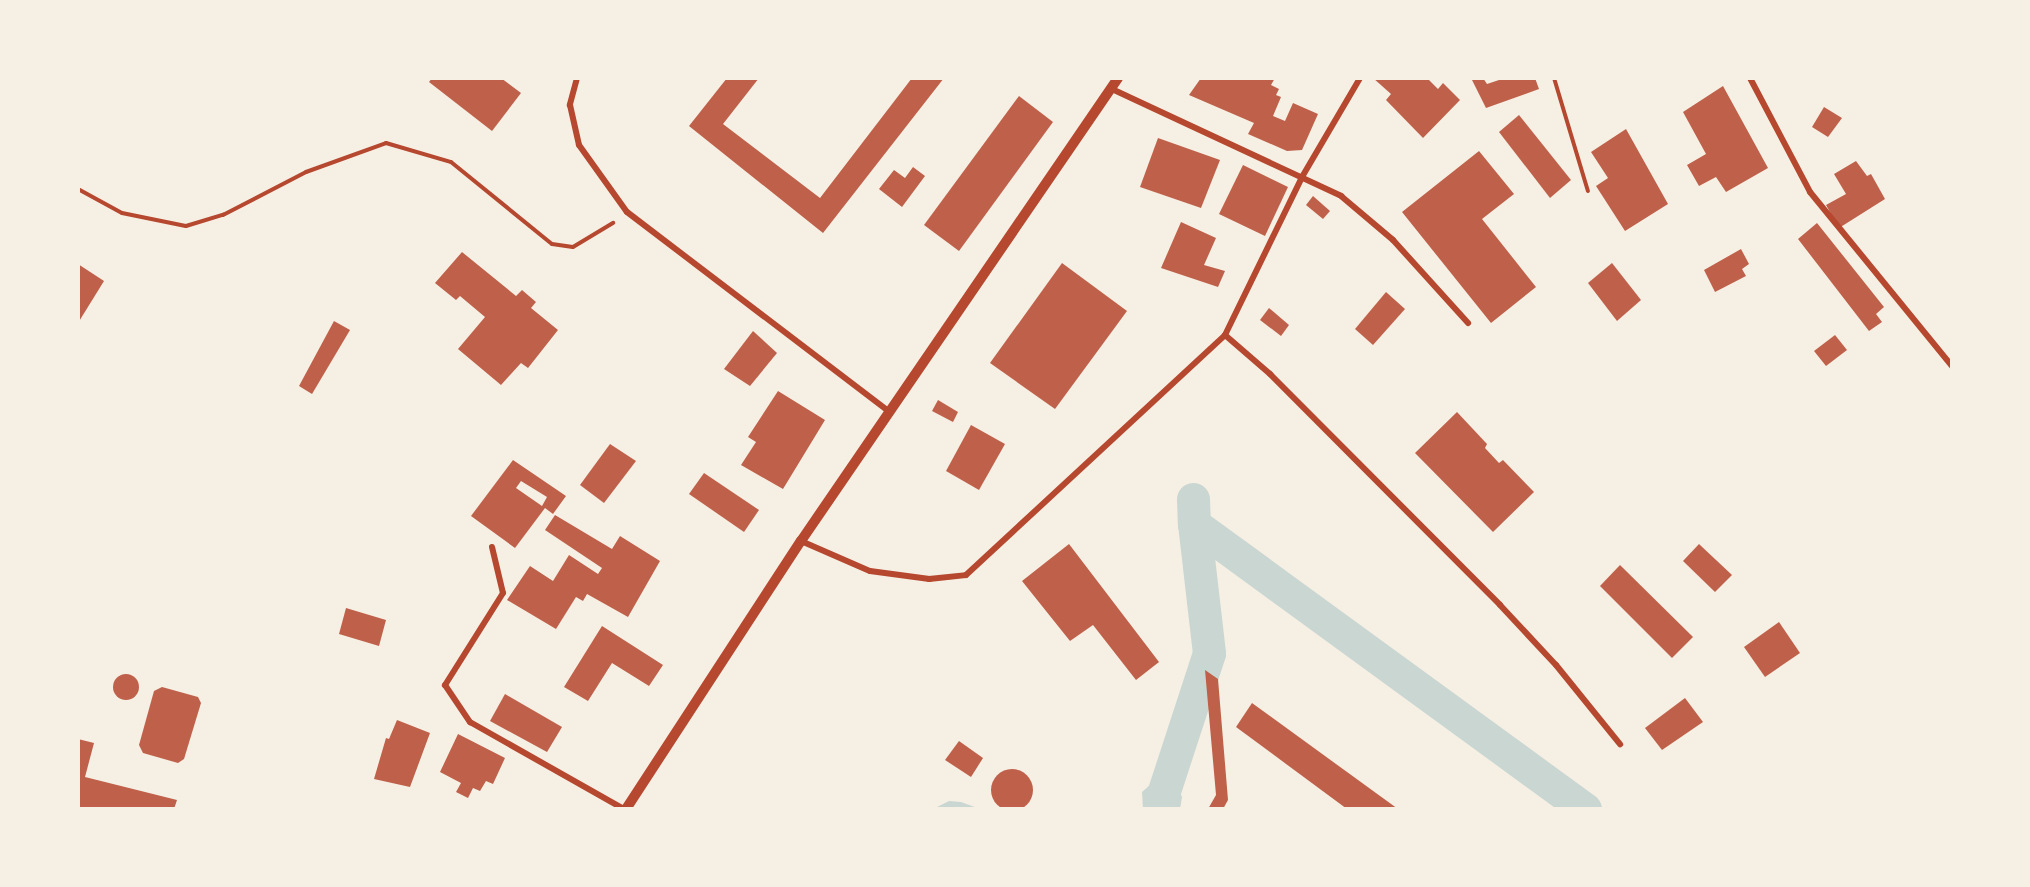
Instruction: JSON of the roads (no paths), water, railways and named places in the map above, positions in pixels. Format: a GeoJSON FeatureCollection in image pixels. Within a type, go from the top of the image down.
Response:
{"type":"FeatureCollection","features":[{"type":"Feature","properties":{"kind":"street"},"geometry":{"type":"LineString","coordinates":[[577,78],[570,105],[579,145],[627,212],[890,413]]}},
{"type":"Feature","properties":{"kind":"street"},"geometry":{"type":"LineString","coordinates":[[492,547],[503,593],[445,685],[470,722],[625,809],[801,541],[1114,90],[1118,78]]}},
{"type":"Feature","properties":{"kind":"street"},"geometry":{"type":"LineString","coordinates":[[801,541],[870,571],[929,579],[966,575],[1225,335],[1302,177],[1360,78]]}},
{"type":"Feature","properties":{"kind":"street"},"geometry":{"type":"LineString","coordinates":[[1750,78],[1810,192],[1952,366]]}},
{"type":"Feature","properties":{"kind":"street"},"geometry":{"type":"LineString","coordinates":[[1114,90],[1341,196],[1393,240],[1468,323]]}},
{"type":"Feature","properties":{"kind":"street"},"geometry":{"type":"LineString","coordinates":[[1225,335],[1270,374],[1500,605],[1556,665],[1620,744]]}},
{"type":"Feature","properties":{"kind":"waterway"},"geometry":{"type":"LineString","coordinates":[[1193,499],[1194,524],[1585,809]]}},
{"type":"Feature","properties":{"kind":"waterway"},"geometry":{"type":"LineString","coordinates":[[1162,797],[1209,653],[1194,524]]}}]}
